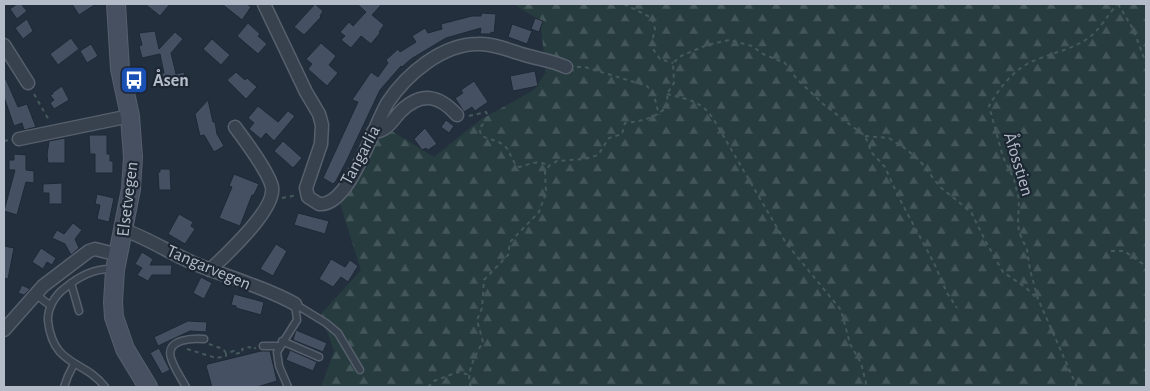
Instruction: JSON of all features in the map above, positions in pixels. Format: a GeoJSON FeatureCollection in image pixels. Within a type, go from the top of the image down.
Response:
{"type":"FeatureCollection","features":[{"type":"Feature","properties":{"kind":"main road","name":"Elsetvegen"},"geometry":{"type":"LineString","coordinates":[[116,4],[120,69],[130,116],[132,174],[124,230],[117,262],[113,302],[119,333],[132,362],[148,387]]}},
{"type":"Feature","properties":{"kind":"street","name":"Tangarlia"},"geometry":{"type":"LineString","coordinates":[[264,4],[302,84],[319,114],[322,125],[321,144],[318,159],[307,182],[306,193],[313,202],[319,204],[328,203],[350,182],[381,114],[399,87],[424,65],[454,48],[478,44],[492,45],[566,66]]}},
{"type":"Feature","properties":{"kind":"street"},"geometry":{"type":"LineString","coordinates":[[4,45],[28,83]]}},
{"type":"Feature","properties":{"kind":"street"},"geometry":{"type":"LineString","coordinates":[[373,132],[385,129],[404,108],[412,103],[428,98],[436,98],[443,102],[457,115]]}},
{"type":"Feature","properties":{"kind":"street"},"geometry":{"type":"LineString","coordinates":[[19,139],[130,116]]}},
{"type":"Feature","properties":{"kind":"street"},"geometry":{"type":"LineString","coordinates":[[210,270],[254,225],[272,192],[270,182],[249,146],[235,127]]}},
{"type":"Feature","properties":{"kind":"street","name":"Tangarvegen"},"geometry":{"type":"LineString","coordinates":[[124,230],[210,270],[282,296],[295,304]]}},
{"type":"Feature","properties":{"kind":"street"},"geometry":{"type":"LineString","coordinates":[[4,330],[35,294],[89,251],[95,249],[117,262]]}},
{"type":"Feature","properties":{"kind":"lane"},"geometry":{"type":"LineString","coordinates":[[106,387],[59,351],[49,329],[48,316],[51,306],[61,290],[92,271],[117,262]]}},
{"type":"Feature","properties":{"kind":"lane"},"geometry":{"type":"LineString","coordinates":[[71,283],[80,311]]}},
{"type":"Feature","properties":{"kind":"lane"},"geometry":{"type":"LineString","coordinates":[[35,294],[51,306]]}},
{"type":"Feature","properties":{"kind":"lane"},"geometry":{"type":"LineString","coordinates":[[288,387],[277,358],[277,352],[280,344],[297,320],[295,304]]}},
{"type":"Feature","properties":{"kind":"lane"},"geometry":{"type":"LineString","coordinates":[[295,304],[326,323],[338,333],[360,370]]}},
{"type":"Feature","properties":{"kind":"lane"},"geometry":{"type":"LineString","coordinates":[[186,387],[171,358],[172,350],[176,344],[184,339],[204,339]]}},
{"type":"Feature","properties":{"kind":"lane"},"geometry":{"type":"LineString","coordinates":[[261,347],[280,344],[320,357]]}},
{"type":"Feature","properties":{"kind":"lane"},"geometry":{"type":"LineString","coordinates":[[64,387],[74,364]]}},
{"type":"Feature","properties":{"kind":"path"},"geometry":{"type":"LineString","coordinates":[[624,4],[652,18],[655,29],[651,46],[660,59],[673,63]]}},
{"type":"Feature","properties":{"kind":"path"},"geometry":{"type":"LineString","coordinates":[[1118,4],[1133,29],[1146,63]]}},
{"type":"Feature","properties":{"kind":"path","name":"Åfosstien"},"geometry":{"type":"LineString","coordinates":[[1077,387],[1038,299],[1027,250],[1019,232],[1019,200],[1014,179],[1003,157],[989,106],[1012,74],[1027,64],[1089,38],[1118,4]]}},
{"type":"Feature","properties":{"kind":"path"},"geometry":{"type":"LineString","coordinates":[[673,63],[681,56],[707,45],[729,40],[752,46],[763,54],[786,63],[796,78],[823,104],[865,136],[872,153],[885,167],[898,196],[934,263],[947,293],[957,308]]}},
{"type":"Feature","properties":{"kind":"path"},"geometry":{"type":"LineString","coordinates":[[472,387],[470,376],[475,356],[483,342],[477,320],[482,308],[484,280],[508,255],[510,242],[539,212],[546,193],[546,172],[549,166],[558,161],[585,159],[598,155],[609,138],[622,134],[625,123],[639,122],[659,115],[668,106],[668,94],[674,83],[673,63]]}},
{"type":"Feature","properties":{"kind":"path"},"geometry":{"type":"LineString","coordinates":[[566,66],[585,67],[647,86],[654,95],[659,115]]}},
{"type":"Feature","properties":{"kind":"path"},"geometry":{"type":"LineString","coordinates":[[28,83],[50,121],[60,130]]}},
{"type":"Feature","properties":{"kind":"path"},"geometry":{"type":"LineString","coordinates":[[668,94],[706,108],[786,242],[841,310],[850,344],[861,363],[866,383],[865,387]]}},
{"type":"Feature","properties":{"kind":"path"},"geometry":{"type":"LineString","coordinates":[[457,115],[468,116],[486,112],[489,117],[479,129],[482,136],[502,144],[508,150],[513,163],[519,167],[536,161],[549,166]]}},
{"type":"Feature","properties":{"kind":"path"},"geometry":{"type":"LineString","coordinates":[[865,136],[889,138],[920,161],[940,187],[971,212],[1003,272],[1025,287],[1038,299]]}},
{"type":"Feature","properties":{"kind":"path"},"geometry":{"type":"LineString","coordinates":[[268,202],[306,193]]}},
{"type":"Feature","properties":{"kind":"path"},"geometry":{"type":"LineString","coordinates":[[1111,251],[1124,251],[1146,266]]}},
{"type":"Feature","properties":{"kind":"path"},"geometry":{"type":"LineString","coordinates":[[204,339],[205,343],[223,349],[226,354]]}},
{"type":"Feature","properties":{"kind":"path"},"geometry":{"type":"LineString","coordinates":[[176,344],[197,353],[216,358],[226,356],[226,354],[234,351],[235,354],[243,352],[242,349],[250,347],[250,350],[261,347]]}},
{"type":"Feature","properties":{"kind":"path"},"geometry":{"type":"LineString","coordinates":[[428,387],[434,382],[458,372],[470,376]]}},
{"type":"Feature","properties":{"kind":"green space"},"geometry":{"type":"Polygon","coordinates":[[[513,4],[1146,4],[1146,387],[321,387],[334,351],[321,314],[361,270],[340,204],[355,183],[375,139],[392,131],[434,157],[480,120],[534,90],[546,72],[540,20],[513,4]]]}},
{"type":"Feature","properties":{"kind":"building"},"geometry":{"type":"Polygon","coordinates":[[[17,4],[21,4],[27,11],[17,19],[10,9],[17,4]]]}},
{"type":"Feature","properties":{"kind":"building"},"geometry":{"type":"Polygon","coordinates":[[[72,4],[96,4],[79,15],[72,4]]]}},
{"type":"Feature","properties":{"kind":"building"},"geometry":{"type":"Polygon","coordinates":[[[145,4],[170,4],[160,16],[145,4]]]}},
{"type":"Feature","properties":{"kind":"building"},"geometry":{"type":"Polygon","coordinates":[[[222,4],[247,4],[251,7],[242,20],[222,4]]]}},
{"type":"Feature","properties":{"kind":"building"},"geometry":{"type":"Polygon","coordinates":[[[315,4],[323,11],[321,17],[304,35],[294,27],[315,4]]]}},
{"type":"Feature","properties":{"kind":"building"},"geometry":{"type":"Polygon","coordinates":[[[357,4],[382,4],[372,15],[384,25],[371,44],[361,36],[351,48],[341,40],[345,36],[340,32],[349,22],[353,26],[366,12],[357,4]]]}},
{"type":"Feature","properties":{"kind":"building"},"geometry":{"type":"Polygon","coordinates":[[[482,13],[496,14],[494,33],[480,34],[481,28],[446,38],[401,66],[380,90],[336,181],[333,184],[323,178],[358,102],[352,100],[371,72],[378,77],[388,63],[386,60],[398,49],[400,52],[416,42],[412,36],[425,28],[428,33],[442,29],[441,24],[472,16],[481,16],[482,13]]]}},
{"type":"Feature","properties":{"kind":"building"},"geometry":{"type":"Polygon","coordinates":[[[535,18],[543,21],[539,32],[531,29],[535,18]]]}},
{"type":"Feature","properties":{"kind":"building"},"geometry":{"type":"Polygon","coordinates":[[[27,19],[33,31],[23,39],[15,28],[27,19]]]}},
{"type":"Feature","properties":{"kind":"building"},"geometry":{"type":"Polygon","coordinates":[[[248,23],[260,34],[258,36],[267,44],[258,54],[237,36],[248,23]]]}},
{"type":"Feature","properties":{"kind":"building"},"geometry":{"type":"Polygon","coordinates":[[[512,24],[532,31],[527,44],[508,37],[512,24]]]}},
{"type":"Feature","properties":{"kind":"building"},"geometry":{"type":"Polygon","coordinates":[[[155,31],[159,49],[175,32],[183,39],[171,53],[176,74],[184,72],[186,83],[161,89],[160,74],[164,73],[160,54],[142,58],[139,46],[142,45],[139,33],[155,31]]]}},
{"type":"Feature","properties":{"kind":"building"},"geometry":{"type":"Polygon","coordinates":[[[71,38],[79,49],[58,65],[50,54],[71,38]]]}},
{"type":"Feature","properties":{"kind":"building"},"geometry":{"type":"Polygon","coordinates":[[[212,39],[230,55],[221,65],[203,49],[212,39]]]}},
{"type":"Feature","properties":{"kind":"building"},"geometry":{"type":"Polygon","coordinates":[[[321,43],[336,56],[329,65],[338,73],[327,86],[308,69],[312,64],[306,59],[321,43]]]}},
{"type":"Feature","properties":{"kind":"building"},"geometry":{"type":"Polygon","coordinates":[[[91,44],[98,56],[87,63],[80,51],[91,44]]]}},
{"type":"Feature","properties":{"kind":"building"},"geometry":{"type":"Polygon","coordinates":[[[535,71],[538,86],[513,91],[510,76],[535,71]]]}},
{"type":"Feature","properties":{"kind":"building"},"geometry":{"type":"Polygon","coordinates":[[[236,72],[245,80],[247,78],[257,87],[246,99],[227,80],[236,72]]]}},
{"type":"Feature","properties":{"kind":"building"},"geometry":{"type":"Polygon","coordinates":[[[4,75],[18,107],[27,104],[36,127],[24,130],[22,123],[14,126],[4,97],[4,75]]]}},
{"type":"Feature","properties":{"kind":"building"},"geometry":{"type":"Polygon","coordinates":[[[474,81],[488,102],[475,111],[472,107],[464,112],[455,98],[463,93],[461,90],[474,81]]]}},
{"type":"Feature","properties":{"kind":"building"},"geometry":{"type":"Polygon","coordinates":[[[62,86],[69,100],[54,109],[50,103],[54,100],[50,95],[62,86]]]}},
{"type":"Feature","properties":{"kind":"building"},"geometry":{"type":"Polygon","coordinates":[[[208,100],[217,134],[224,146],[214,152],[204,135],[200,136],[195,114],[208,100]]]}},
{"type":"Feature","properties":{"kind":"building"},"geometry":{"type":"Polygon","coordinates":[[[258,106],[278,122],[288,111],[295,116],[274,141],[266,133],[261,139],[249,129],[254,123],[248,118],[258,106]]]}},
{"type":"Feature","properties":{"kind":"building"},"geometry":{"type":"Polygon","coordinates":[[[446,120],[454,126],[449,133],[441,127],[446,120]]]}},
{"type":"Feature","properties":{"kind":"building"},"geometry":{"type":"Polygon","coordinates":[[[425,128],[437,144],[428,150],[426,148],[422,150],[414,139],[425,128]]]}},
{"type":"Feature","properties":{"kind":"building"},"geometry":{"type":"Polygon","coordinates":[[[89,135],[107,135],[107,154],[110,154],[110,161],[113,161],[113,173],[95,173],[95,154],[90,154],[89,135]]]}},
{"type":"Feature","properties":{"kind":"building"},"geometry":{"type":"Polygon","coordinates":[[[65,138],[65,163],[48,163],[49,141],[65,138]]]}},
{"type":"Feature","properties":{"kind":"building"},"geometry":{"type":"Polygon","coordinates":[[[283,141],[302,158],[293,168],[274,151],[283,141]]]}},
{"type":"Feature","properties":{"kind":"building"},"geometry":{"type":"Polygon","coordinates":[[[14,154],[26,155],[26,170],[34,171],[34,183],[26,182],[17,215],[4,211],[15,170],[9,170],[9,160],[14,160],[14,154]]]}},
{"type":"Feature","properties":{"kind":"building"},"geometry":{"type":"Polygon","coordinates":[[[160,169],[170,169],[171,190],[159,190],[158,172],[160,172],[160,169]]]}},
{"type":"Feature","properties":{"kind":"building"},"geometry":{"type":"Polygon","coordinates":[[[234,174],[259,184],[254,195],[252,195],[240,226],[219,218],[232,187],[229,186],[234,174]]]}},
{"type":"Feature","properties":{"kind":"building"},"geometry":{"type":"Polygon","coordinates":[[[62,183],[62,204],[49,204],[49,193],[43,193],[43,184],[62,183]]]}},
{"type":"Feature","properties":{"kind":"building"},"geometry":{"type":"Polygon","coordinates":[[[97,194],[114,198],[109,222],[97,219],[100,205],[95,204],[97,194]]]}},
{"type":"Feature","properties":{"kind":"building"},"geometry":{"type":"Polygon","coordinates":[[[298,213],[329,221],[325,234],[294,225],[298,213]]]}},
{"type":"Feature","properties":{"kind":"building"},"geometry":{"type":"Polygon","coordinates":[[[179,214],[193,222],[191,226],[195,229],[185,244],[168,234],[179,214]]]}},
{"type":"Feature","properties":{"kind":"building"},"geometry":{"type":"Polygon","coordinates":[[[73,223],[82,230],[75,239],[79,248],[71,255],[65,244],[52,238],[57,230],[64,234],[73,223]]]}},
{"type":"Feature","properties":{"kind":"building"},"geometry":{"type":"Polygon","coordinates":[[[276,244],[287,251],[273,276],[260,269],[276,244]]]}},
{"type":"Feature","properties":{"kind":"building"},"geometry":{"type":"Polygon","coordinates":[[[4,246],[14,248],[8,279],[4,278],[4,246]]]}},
{"type":"Feature","properties":{"kind":"building"},"geometry":{"type":"Polygon","coordinates":[[[41,248],[56,258],[52,265],[47,262],[43,269],[32,262],[41,248]]]}},
{"type":"Feature","properties":{"kind":"building"},"geometry":{"type":"Polygon","coordinates":[[[142,252],[153,259],[150,265],[172,265],[171,275],[152,275],[148,281],[137,275],[142,268],[135,264],[142,252]]]}},
{"type":"Feature","properties":{"kind":"building"},"geometry":{"type":"Polygon","coordinates":[[[331,259],[345,267],[350,260],[358,266],[348,282],[341,277],[333,287],[319,279],[331,259]]]}},
{"type":"Feature","properties":{"kind":"building"},"geometry":{"type":"Polygon","coordinates":[[[201,277],[212,283],[204,299],[193,293],[201,277]]]}},
{"type":"Feature","properties":{"kind":"building"},"geometry":{"type":"Polygon","coordinates":[[[22,285],[30,289],[24,295],[18,293],[22,285]]]}},
{"type":"Feature","properties":{"kind":"building"},"geometry":{"type":"Polygon","coordinates":[[[234,294],[264,302],[261,315],[231,305],[234,294]]]}},
{"type":"Feature","properties":{"kind":"building"},"geometry":{"type":"Polygon","coordinates":[[[188,321],[207,322],[206,332],[190,331],[158,346],[154,337],[188,321]]]}},
{"type":"Feature","properties":{"kind":"building"},"geometry":{"type":"Polygon","coordinates":[[[296,330],[327,343],[323,352],[293,340],[296,330]]]}},
{"type":"Feature","properties":{"kind":"building"},"geometry":{"type":"Polygon","coordinates":[[[159,348],[170,370],[162,374],[150,353],[159,348]]]}},
{"type":"Feature","properties":{"kind":"building"},"geometry":{"type":"Polygon","coordinates":[[[290,350],[317,362],[313,371],[286,360],[290,350]]]}},
{"type":"Feature","properties":{"kind":"building"},"geometry":{"type":"Polygon","coordinates":[[[261,351],[270,351],[277,381],[257,387],[212,387],[206,366],[208,364],[261,351]]]}},
{"type":"Feature","properties":{"kind":"place","name":"Åsen"},"geometry":{"type":"Point","coordinates":[134,80]}}]}
